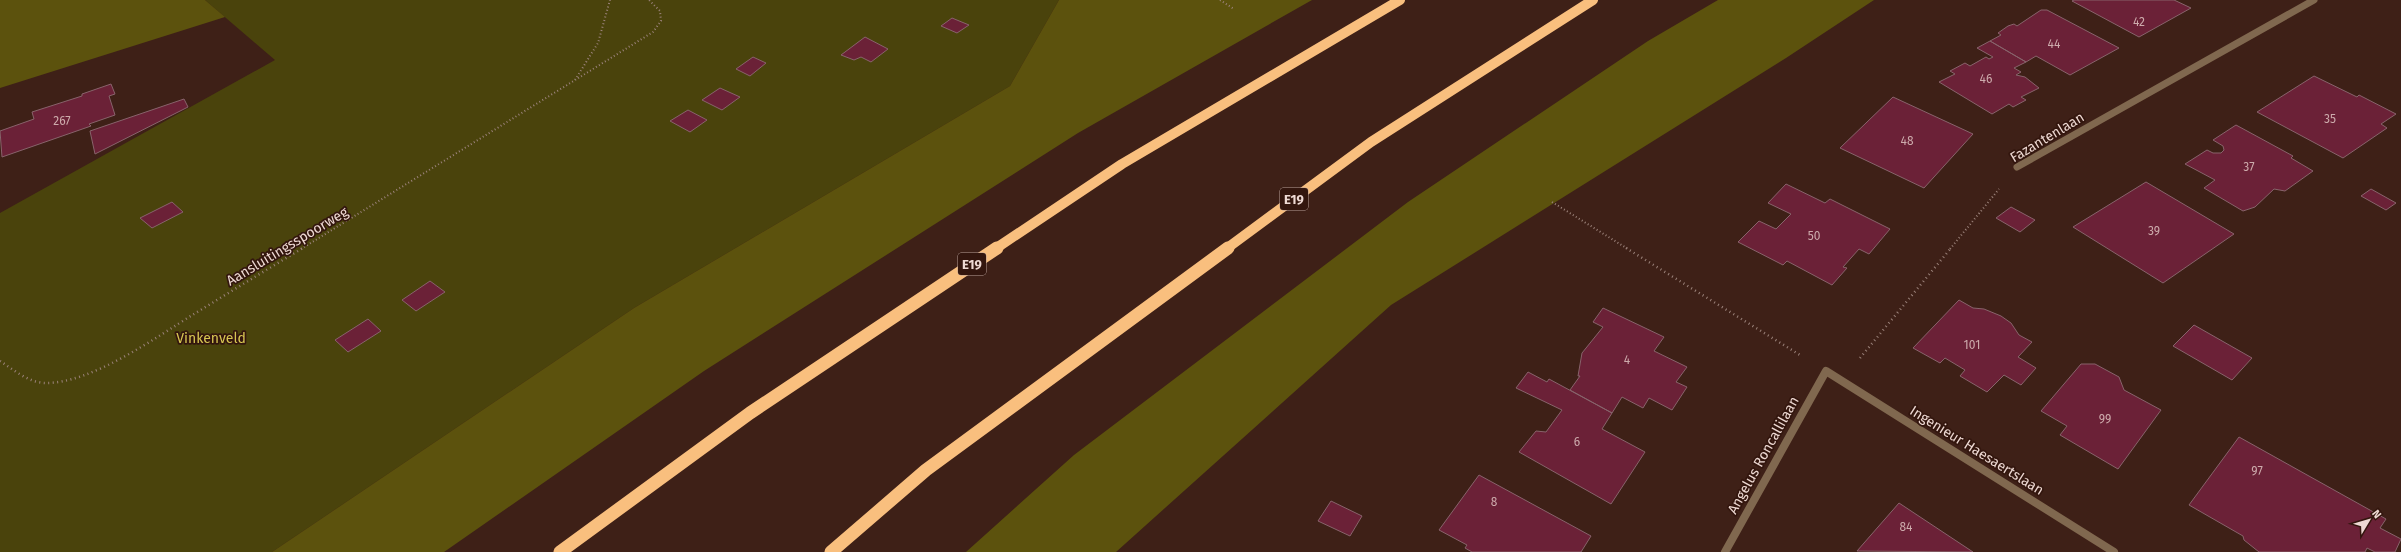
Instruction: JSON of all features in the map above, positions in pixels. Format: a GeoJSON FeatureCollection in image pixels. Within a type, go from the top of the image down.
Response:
{"type":"FeatureCollection","features":[{"type":"Feature","properties":{"kind":"highway","name":"E19"},"geometry":{"type":"LineString","coordinates":[[560,552],[750,413],[1116,168],[1400,0]]}},
{"type":"Feature","properties":{"kind":"highway","name":"E19"},"geometry":{"type":"LineString","coordinates":[[831,552],[926,470],[1371,142],[1573,11],[1593,0]]}},
{"type":"Feature","properties":{"kind":"street","name":"Fazantenlaan"},"geometry":{"type":"LineString","coordinates":[[2017,167],[2314,0]]}},
{"type":"Feature","properties":{"kind":"street","name":"Angelus Roncallilaan"},"geometry":{"type":"LineString","coordinates":[[1725,552],[1826,371]]}},
{"type":"Feature","properties":{"kind":"street","name":"Ingenieur Haesaertslaan"},"geometry":{"type":"LineString","coordinates":[[1826,371],[2114,552]]}},
{"type":"Feature","properties":{"kind":"path","name":"Aansluitingsspoorweg"},"geometry":{"type":"LineString","coordinates":[[574,82],[593,54],[607,23],[610,0]]}},
{"type":"Feature","properties":{"kind":"path","name":"Aansluitingsspoorweg"},"geometry":{"type":"LineString","coordinates":[[0,361],[37,382],[64,381],[101,368],[134,351],[654,32],[661,21],[660,11],[649,0]]}},
{"type":"Feature","properties":{"kind":"path"},"geometry":{"type":"LineString","coordinates":[[1220,0],[1234,9]]}},
{"type":"Feature","properties":{"kind":"path","name":"Fazantenlaan"},"geometry":{"type":"LineString","coordinates":[[1826,371],[1859,359],[2017,167]]}},
{"type":"Feature","properties":{"kind":"path"},"geometry":{"type":"LineString","coordinates":[[1552,202],[1826,371]]}},
{"type":"Feature","properties":{"kind":"green space","name":"Vinkenveld"},"geometry":{"type":"Polygon","coordinates":[[[205,0],[1059,0],[1010,86],[634,308],[272,552],[0,552],[0,213],[275,60],[205,0]]]}},
{"type":"Feature","properties":{"kind":"shaded area"},"geometry":{"type":"Polygon","coordinates":[[[0,0],[205,0],[225,17],[0,88],[0,0]]]}},
{"type":"Feature","properties":{"kind":"shaded area"},"geometry":{"type":"Polygon","coordinates":[[[1059,0],[1312,0],[1078,133],[704,371],[444,552],[272,552],[634,308],[1010,86],[1059,0]]]}},
{"type":"Feature","properties":{"kind":"shaded area"},"geometry":{"type":"Polygon","coordinates":[[[1718,0],[1874,0],[1786,58],[1391,305],[1116,552],[966,552],[1074,455],[1408,202],[1648,41],[1718,0]]]}},
{"type":"Feature","properties":{"kind":"building"},"geometry":{"type":"Polygon","coordinates":[[[2174,0],[2191,8],[2139,37],[2072,1],[2174,0]]]}},
{"type":"Feature","properties":{"kind":"building"},"geometry":{"type":"Polygon","coordinates":[[[2041,10],[2047,10],[2119,48],[2070,75],[2036,56],[2026,62],[1990,41],[2001,35],[1998,33],[2008,26],[2014,24],[2017,26],[2041,10]]]}},
{"type":"Feature","properties":{"kind":"building"},"geometry":{"type":"Polygon","coordinates":[[[952,18],[969,25],[957,33],[941,26],[952,18]]]}},
{"type":"Feature","properties":{"kind":"building"},"geometry":{"type":"Polygon","coordinates":[[[865,37],[888,49],[871,62],[861,57],[854,60],[841,55],[865,37]]]}},
{"type":"Feature","properties":{"kind":"building"},"geometry":{"type":"Polygon","coordinates":[[[1990,41],[2026,62],[2014,68],[2021,72],[2016,75],[2025,77],[2039,88],[2021,97],[2026,100],[2013,107],[2009,104],[1992,114],[1939,82],[1955,74],[1950,71],[1965,63],[1970,66],[1986,57],[1989,59],[1993,57],[1977,48],[1990,41]]]}},
{"type":"Feature","properties":{"kind":"building"},"geometry":{"type":"Polygon","coordinates":[[[753,57],[766,63],[750,76],[736,69],[753,57]]]}},
{"type":"Feature","properties":{"kind":"building"},"geometry":{"type":"Polygon","coordinates":[[[2314,76],[2357,97],[2359,95],[2396,114],[2381,124],[2387,128],[2343,158],[2257,112],[2314,76]]]}},
{"type":"Feature","properties":{"kind":"building"},"geometry":{"type":"Polygon","coordinates":[[[111,84],[115,94],[109,96],[115,115],[89,124],[91,126],[2,157],[0,131],[34,119],[32,112],[82,96],[82,94],[111,84]]]}},
{"type":"Feature","properties":{"kind":"building"},"geometry":{"type":"Polygon","coordinates":[[[720,88],[740,97],[722,110],[702,100],[720,88]]]}},
{"type":"Feature","properties":{"kind":"building"},"geometry":{"type":"Polygon","coordinates":[[[1893,97],[1973,134],[1924,188],[1840,148],[1893,97]]]}},
{"type":"Feature","properties":{"kind":"building"},"geometry":{"type":"Polygon","coordinates":[[[184,99],[188,107],[95,154],[90,131],[184,99]]]}},
{"type":"Feature","properties":{"kind":"building"},"geometry":{"type":"Polygon","coordinates":[[[688,110],[707,120],[690,132],[670,121],[688,110]]]}},
{"type":"Feature","properties":{"kind":"building"},"geometry":{"type":"Polygon","coordinates":[[[2236,125],[2293,156],[2291,158],[2313,171],[2285,191],[2274,189],[2255,207],[2243,211],[2204,188],[2215,180],[2185,164],[2207,150],[2213,153],[2221,153],[2224,150],[2223,146],[2213,140],[2236,125]]]}},
{"type":"Feature","properties":{"kind":"building"},"geometry":{"type":"Polygon","coordinates":[[[2146,182],[2234,234],[2163,283],[2073,227],[2146,182]]]}},
{"type":"Feature","properties":{"kind":"building"},"geometry":{"type":"Polygon","coordinates":[[[1786,184],[1825,203],[1830,199],[1890,229],[1869,254],[1859,249],[1843,267],[1847,268],[1832,285],[1787,261],[1783,265],[1738,242],[1759,221],[1776,229],[1791,214],[1768,203],[1786,184]]]}},
{"type":"Feature","properties":{"kind":"building"},"geometry":{"type":"Polygon","coordinates":[[[2371,189],[2396,203],[2386,210],[2361,196],[2371,189]]]}},
{"type":"Feature","properties":{"kind":"building"},"geometry":{"type":"Polygon","coordinates":[[[172,202],[183,212],[152,228],[140,218],[172,202]]]}},
{"type":"Feature","properties":{"kind":"building"},"geometry":{"type":"Polygon","coordinates":[[[2011,207],[2035,220],[2020,232],[1996,218],[2011,207]]]}},
{"type":"Feature","properties":{"kind":"building"},"geometry":{"type":"Polygon","coordinates":[[[430,281],[445,292],[416,311],[402,300],[430,281]]]}},
{"type":"Feature","properties":{"kind":"building"},"geometry":{"type":"Polygon","coordinates":[[[1959,300],[1973,308],[1984,309],[2001,316],[2011,323],[2019,335],[2032,342],[2018,357],[2036,368],[2021,385],[2004,375],[1987,392],[1960,376],[1965,370],[1945,358],[1940,363],[1913,348],[1959,300]]]}},
{"type":"Feature","properties":{"kind":"building"},"geometry":{"type":"Polygon","coordinates":[[[1603,308],[1664,337],[1654,351],[1687,367],[1676,382],[1687,387],[1672,410],[1649,398],[1643,408],[1622,397],[1612,413],[1570,390],[1580,376],[1578,376],[1582,353],[1603,327],[1593,322],[1603,308]]]}},
{"type":"Feature","properties":{"kind":"building"},"geometry":{"type":"Polygon","coordinates":[[[368,319],[381,331],[348,352],[335,340],[368,319]]]}},
{"type":"Feature","properties":{"kind":"building"},"geometry":{"type":"Polygon","coordinates":[[[2194,325],[2252,358],[2232,380],[2173,346],[2194,325]]]}},
{"type":"Feature","properties":{"kind":"building"},"geometry":{"type":"Polygon","coordinates":[[[2081,364],[2095,364],[2119,377],[2124,390],[2161,410],[2118,469],[2060,435],[2067,426],[2041,411],[2081,364]]]}},
{"type":"Feature","properties":{"kind":"building"},"geometry":{"type":"Polygon","coordinates":[[[1528,372],[1547,382],[1549,379],[1612,413],[1602,429],[1645,452],[1611,504],[1519,452],[1536,431],[1546,432],[1562,410],[1516,388],[1528,372]]]}},
{"type":"Feature","properties":{"kind":"building"},"geometry":{"type":"Polygon","coordinates":[[[2239,437],[2386,519],[2380,528],[2401,539],[2395,552],[2375,552],[2367,548],[2365,552],[2259,552],[2244,540],[2243,536],[2189,505],[2239,437]]]}},
{"type":"Feature","properties":{"kind":"building"},"geometry":{"type":"Polygon","coordinates":[[[1479,475],[1591,536],[1581,552],[1472,552],[1465,548],[1467,545],[1439,530],[1479,475]]]}},
{"type":"Feature","properties":{"kind":"building"},"geometry":{"type":"Polygon","coordinates":[[[1331,501],[1362,516],[1350,536],[1318,521],[1331,501]]]}},
{"type":"Feature","properties":{"kind":"building"},"geometry":{"type":"Polygon","coordinates":[[[1899,503],[1973,552],[1857,551],[1899,503]]]}}]}
